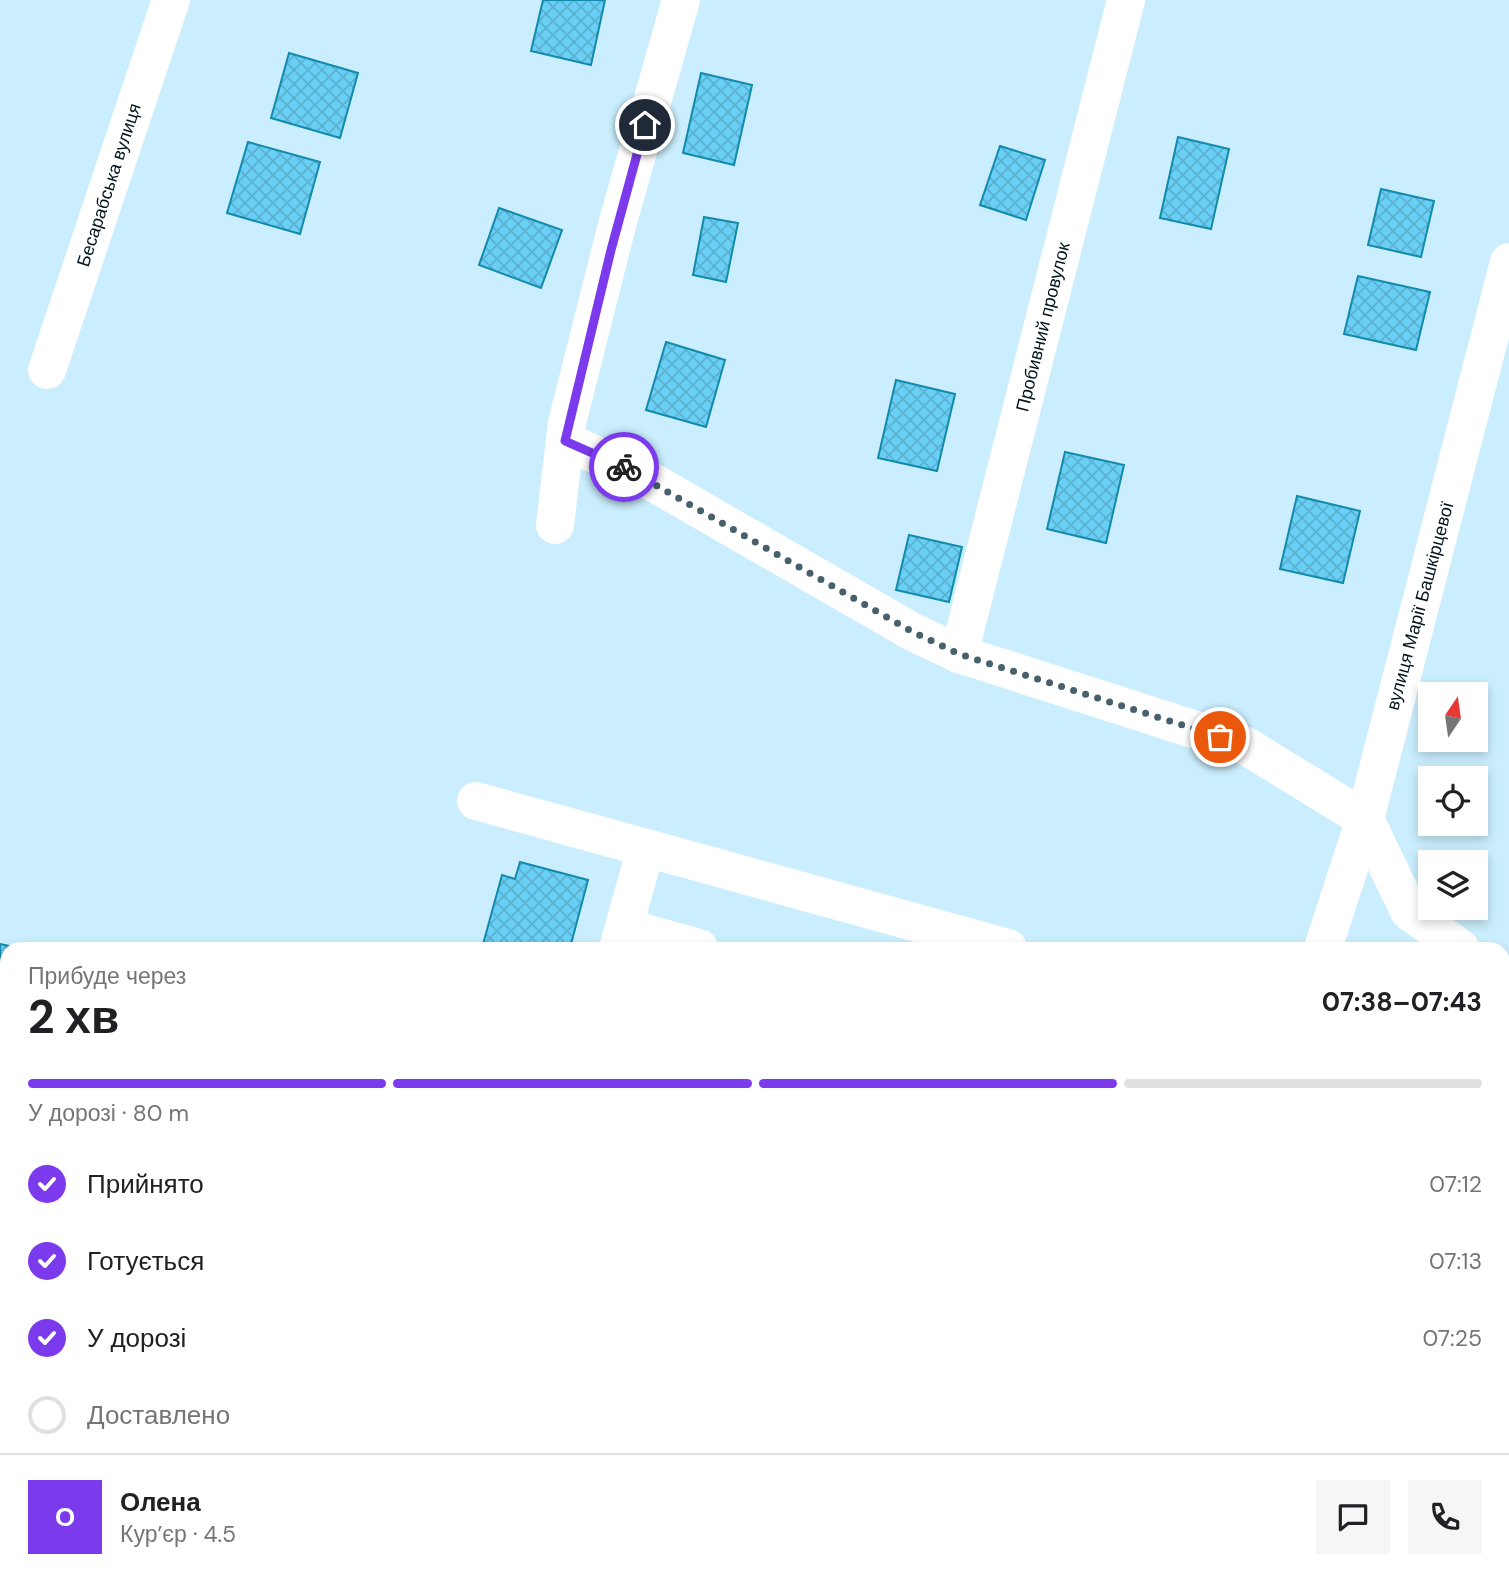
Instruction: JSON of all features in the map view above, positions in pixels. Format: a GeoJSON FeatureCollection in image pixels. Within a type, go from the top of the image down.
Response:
{"type":"FeatureCollection","features":[{"type":"Feature","properties":{"kind":"street","name":"Бесарабська вулиця"},"geometry":{"type":"LineString","coordinates":[[47,370],[171,0]]}},
{"type":"Feature","properties":{"kind":"street"},"geometry":{"type":"LineString","coordinates":[[555,525],[565,441],[617,225],[681,0]]}},
{"type":"Feature","properties":{"kind":"street","name":"Пробивний провулок"},"geometry":{"type":"LineString","coordinates":[[959,654],[1126,0]]}},
{"type":"Feature","properties":{"kind":"street","name":"вулиця Марії Башкірцевої"},"geometry":{"type":"LineString","coordinates":[[1325,942],[1365,819],[1509,262]]}},
{"type":"Feature","properties":{"kind":"street"},"geometry":{"type":"LineString","coordinates":[[565,441],[635,472],[911,631],[959,654],[1246,746],[1365,819],[1409,911],[1452,942]]}},
{"type":"Feature","properties":{"kind":"street"},"geometry":{"type":"LineString","coordinates":[[476,801],[646,848],[934,939],[959,942]]}},
{"type":"Feature","properties":{"kind":"street"},"geometry":{"type":"LineString","coordinates":[[646,848],[621,938],[652,942]]}},
{"type":"Feature","properties":{"kind":"building"},"geometry":{"type":"Polygon","coordinates":[[[543,0],[605,0],[591,65],[531,51],[543,0]]]}},
{"type":"Feature","properties":{"kind":"building"},"geometry":{"type":"Polygon","coordinates":[[[289,53],[358,73],[340,138],[271,118],[289,53]]]}},
{"type":"Feature","properties":{"kind":"building"},"geometry":{"type":"Polygon","coordinates":[[[701,73],[752,85],[734,165],[683,153],[701,73]]]}},
{"type":"Feature","properties":{"kind":"building"},"geometry":{"type":"Polygon","coordinates":[[[1178,137],[1229,149],[1211,229],[1160,218],[1178,137]]]}},
{"type":"Feature","properties":{"kind":"building"},"geometry":{"type":"Polygon","coordinates":[[[248,142],[320,162],[300,234],[227,213],[248,142]]]}},
{"type":"Feature","properties":{"kind":"building"},"geometry":{"type":"Polygon","coordinates":[[[1000,146],[1045,160],[1026,220],[980,205],[1000,146]]]}},
{"type":"Feature","properties":{"kind":"building"},"geometry":{"type":"Polygon","coordinates":[[[1381,189],[1434,201],[1421,257],[1368,245],[1381,189]]]}},
{"type":"Feature","properties":{"kind":"building"},"geometry":{"type":"Polygon","coordinates":[[[499,208],[562,230],[541,288],[479,265],[499,208]]]}},
{"type":"Feature","properties":{"kind":"building"},"geometry":{"type":"Polygon","coordinates":[[[704,217],[738,223],[726,282],[693,275],[704,217]]]}},
{"type":"Feature","properties":{"kind":"building"},"geometry":{"type":"Polygon","coordinates":[[[1358,276],[1430,292],[1416,350],[1344,334],[1358,276]]]}},
{"type":"Feature","properties":{"kind":"building"},"geometry":{"type":"Polygon","coordinates":[[[666,342],[725,360],[706,427],[646,410],[666,342]]]}},
{"type":"Feature","properties":{"kind":"building"},"geometry":{"type":"Polygon","coordinates":[[[896,380],[955,394],[937,471],[878,458],[896,380]]]}},
{"type":"Feature","properties":{"kind":"building"},"geometry":{"type":"Polygon","coordinates":[[[1065,452],[1124,465],[1106,543],[1047,529],[1065,452]]]}},
{"type":"Feature","properties":{"kind":"building"},"geometry":{"type":"Polygon","coordinates":[[[1297,496],[1360,511],[1343,583],[1280,569],[1297,496]]]}},
{"type":"Feature","properties":{"kind":"building"},"geometry":{"type":"Polygon","coordinates":[[[909,535],[962,547],[949,602],[896,590],[909,535]]]}},
{"type":"Feature","properties":{"kind":"building"},"geometry":{"type":"Polygon","coordinates":[[[520,862],[588,880],[572,942],[484,942],[502,875],[515,879],[520,862]]]}},
{"type":"Feature","properties":{"kind":"way so far"},"geometry":{"type":"LineString","coordinates":[[624,467],[658,484],[911,631],[959,654],[1220,737]]}},
{"type":"Feature","properties":{"kind":"route"},"geometry":{"type":"LineString","coordinates":[[624,467],[565,441],[567,423],[617,225],[645,125]]}}]}
